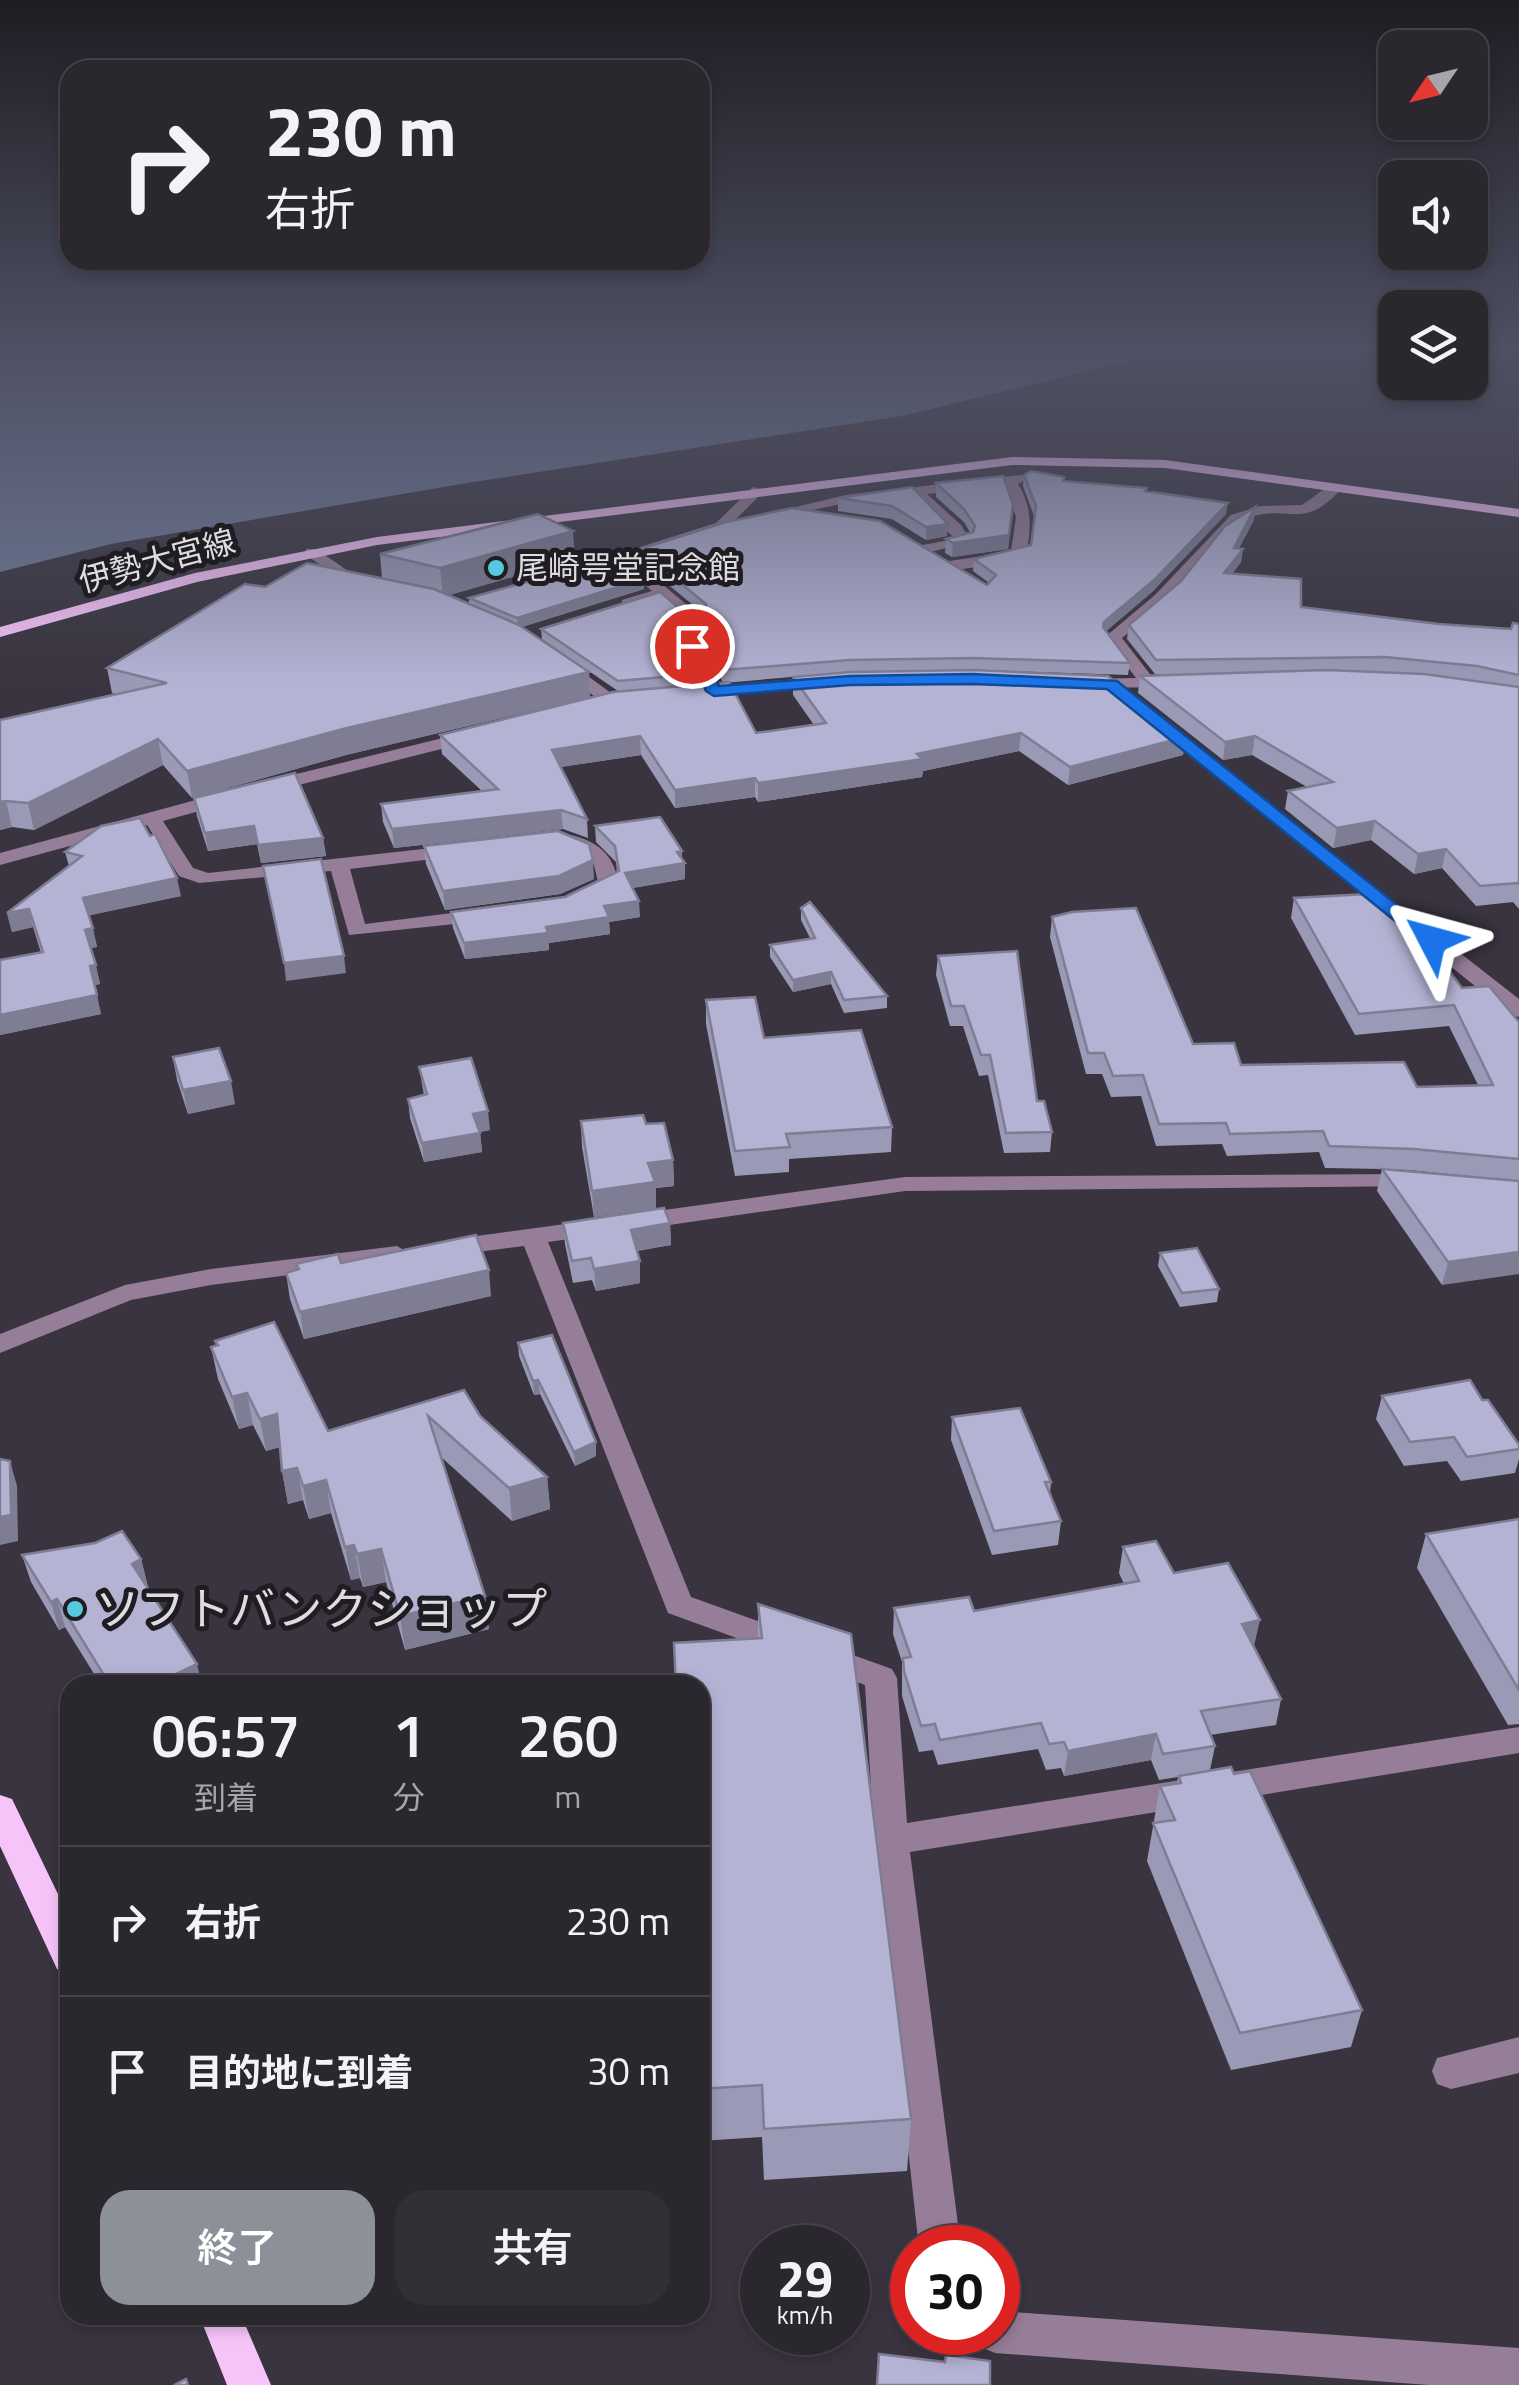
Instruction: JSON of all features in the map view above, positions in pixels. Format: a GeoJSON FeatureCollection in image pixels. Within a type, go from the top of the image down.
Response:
{"type":"FeatureCollection","features":[{"type":"Feature","properties":{"kind":"main road","name":"伊勢大宮線"},"geometry":{"type":"LineString","coordinates":[[0,632],[195,578],[311,552],[464,527],[982,463],[1045,460],[1165,464],[1519,513]]}},
{"type":"Feature","properties":{"kind":"main road"},"geometry":{"type":"LineString","coordinates":[[0,1809],[60,1936]]}},
{"type":"Feature","properties":{"kind":"main road"},"geometry":{"type":"LineString","coordinates":[[224,2325],[248,2385]]}},
{"type":"Feature","properties":{"kind":"street"},"geometry":{"type":"LineString","coordinates":[[571,572],[720,526],[788,511],[846,500],[1015,480],[1026,518],[1018,556],[948,566]]}},
{"type":"Feature","properties":{"kind":"street"},"geometry":{"type":"LineString","coordinates":[[1148,683],[1113,637],[1163,596],[1236,518],[1253,512],[1308,511],[1318,507],[1335,488]]}},
{"type":"Feature","properties":{"kind":"street"},"geometry":{"type":"LineString","coordinates":[[720,526],[758,490]]}},
{"type":"Feature","properties":{"kind":"street"},"geometry":{"type":"LineString","coordinates":[[917,492],[956,528],[964,542],[916,546],[972,581]]}},
{"type":"Feature","properties":{"kind":"street"},"geometry":{"type":"LineString","coordinates":[[788,511],[824,519]]}},
{"type":"Feature","properties":{"kind":"street"},"geometry":{"type":"LineString","coordinates":[[311,552],[357,585],[374,589]]}},
{"type":"Feature","properties":{"kind":"street"},"geometry":{"type":"LineString","coordinates":[[607,562],[640,572],[698,622],[692,646],[714,691]]}},
{"type":"Feature","properties":{"kind":"street"},"geometry":{"type":"LineString","coordinates":[[609,609],[664,592]]}},
{"type":"Feature","properties":{"kind":"street"},"geometry":{"type":"LineString","coordinates":[[543,652],[612,702]]}},
{"type":"Feature","properties":{"kind":"street"},"geometry":{"type":"LineString","coordinates":[[680,694],[850,680]]}},
{"type":"Feature","properties":{"kind":"street"},"geometry":{"type":"LineString","coordinates":[[1072,683],[1185,682]]}},
{"type":"Feature","properties":{"kind":"street"},"geometry":{"type":"LineString","coordinates":[[1112,685],[1519,1010]]}},
{"type":"Feature","properties":{"kind":"street"},"geometry":{"type":"LineString","coordinates":[[0,859],[485,732]]}},
{"type":"Feature","properties":{"kind":"street"},"geometry":{"type":"LineString","coordinates":[[152,818],[186,872],[206,879],[488,847]]}},
{"type":"Feature","properties":{"kind":"street"},"geometry":{"type":"LineString","coordinates":[[544,841],[563,839],[581,844],[594,850],[607,866],[608,884],[566,904]]}},
{"type":"Feature","properties":{"kind":"street"},"geometry":{"type":"LineString","coordinates":[[339,864],[356,931],[509,912]]}},
{"type":"Feature","properties":{"kind":"street"},"geometry":{"type":"LineString","coordinates":[[0,1344],[125,1293],[904,1184],[1326,1179],[1445,1184]]}},
{"type":"Feature","properties":{"kind":"street"},"geometry":{"type":"LineString","coordinates":[[533,1237],[679,1604],[881,1678],[891,1840],[937,2225]]}},
{"type":"Feature","properties":{"kind":"street"},"geometry":{"type":"LineString","coordinates":[[891,1840],[1519,1740]]}},
{"type":"Feature","properties":{"kind":"street"},"geometry":{"type":"LineString","coordinates":[[1451,2071],[1519,2055]]}},
{"type":"Feature","properties":{"kind":"street"},"geometry":{"type":"LineString","coordinates":[[1020,2334],[1519,2370]]}},
{"type":"Feature","properties":{"kind":"water"},"geometry":{"type":"Polygon","coordinates":[[[0,459],[621,459],[111,544],[0,572],[0,459]]]}},
{"type":"Feature","properties":{"kind":"building"},"geometry":{"type":"Polygon","coordinates":[[[1031,471],[1064,477],[1063,481],[1147,488],[1145,491],[1228,503],[1154,580],[1104,622],[1103,627],[1130,663],[974,658],[850,660],[723,670],[704,633],[706,604],[647,556],[634,551],[726,522],[792,508],[880,521],[987,585],[996,575],[974,559],[1031,545],[1036,506],[1024,475],[1031,471]]]}},
{"type":"Feature","properties":{"kind":"building"},"geometry":{"type":"Polygon","coordinates":[[[1003,476],[1013,504],[1009,535],[953,543],[946,539],[973,532],[975,526],[964,509],[936,483],[1003,476]]]}},
{"type":"Feature","properties":{"kind":"building"},"geometry":{"type":"Polygon","coordinates":[[[912,487],[948,524],[926,527],[892,506],[838,498],[912,487]]]}},
{"type":"Feature","properties":{"kind":"building"},"geometry":{"type":"Polygon","coordinates":[[[1255,507],[1234,548],[1243,549],[1224,573],[1301,579],[1301,607],[1439,624],[1511,629],[1513,623],[1519,624],[1519,675],[1477,666],[1385,657],[1156,660],[1129,625],[1181,581],[1225,526],[1255,507]]]}},
{"type":"Feature","properties":{"kind":"building"},"geometry":{"type":"Polygon","coordinates":[[[538,514],[573,531],[440,568],[380,554],[538,514]]]}},
{"type":"Feature","properties":{"kind":"building"},"geometry":{"type":"Polygon","coordinates":[[[598,562],[633,569],[644,579],[517,618],[469,598],[598,562]]]}},
{"type":"Feature","properties":{"kind":"building"},"geometry":{"type":"Polygon","coordinates":[[[307,563],[434,589],[519,625],[589,672],[343,729],[187,771],[158,739],[28,803],[0,802],[0,720],[167,683],[107,668],[245,584],[265,587],[307,563]]]}},
{"type":"Feature","properties":{"kind":"building"},"geometry":{"type":"Polygon","coordinates":[[[660,592],[686,614],[680,635],[698,674],[618,681],[541,629],[660,592]]]}},
{"type":"Feature","properties":{"kind":"building"},"geometry":{"type":"Polygon","coordinates":[[[974,670],[1108,676],[1185,737],[1070,767],[1021,733],[917,754],[923,759],[758,783],[755,778],[675,790],[640,736],[552,750],[587,819],[561,810],[392,829],[381,804],[498,789],[440,735],[613,692],[729,682],[756,733],[826,723],[793,677],[974,670]]]}},
{"type":"Feature","properties":{"kind":"building"},"geometry":{"type":"Polygon","coordinates":[[[1327,670],[1424,674],[1519,687],[1519,884],[1480,886],[1446,849],[1418,854],[1375,821],[1337,828],[1288,791],[1333,782],[1255,736],[1225,742],[1140,676],[1327,670]]]}},
{"type":"Feature","properties":{"kind":"building"},"geometry":{"type":"Polygon","coordinates":[[[295,773],[323,838],[258,845],[254,826],[205,833],[194,798],[295,773]]]}},
{"type":"Feature","properties":{"kind":"building"},"geometry":{"type":"Polygon","coordinates":[[[660,817],[682,851],[677,852],[685,863],[625,873],[639,901],[604,906],[609,917],[546,927],[548,933],[464,943],[451,912],[565,897],[619,871],[615,846],[595,826],[660,817]]]}},
{"type":"Feature","properties":{"kind":"building"},"geometry":{"type":"Polygon","coordinates":[[[140,818],[150,836],[155,834],[177,878],[83,898],[93,928],[85,930],[96,965],[90,966],[97,995],[0,1015],[0,960],[43,952],[29,909],[7,913],[82,856],[65,852],[101,826],[140,818]]]}},
{"type":"Feature","properties":{"kind":"building"},"geometry":{"type":"Polygon","coordinates":[[[558,831],[589,844],[593,860],[559,876],[443,891],[424,846],[558,831]]]}},
{"type":"Feature","properties":{"kind":"building"},"geometry":{"type":"Polygon","coordinates":[[[321,859],[344,956],[284,963],[263,866],[321,859]]]}},
{"type":"Feature","properties":{"kind":"building"},"geometry":{"type":"Polygon","coordinates":[[[1368,894],[1422,934],[1462,988],[1489,986],[1519,1022],[1519,1159],[1329,1146],[1323,1131],[1230,1134],[1226,1123],[1159,1124],[1143,1075],[1113,1076],[1104,1053],[1088,1053],[1052,917],[1136,908],[1193,1044],[1234,1043],[1241,1065],[1404,1062],[1417,1087],[1493,1085],[1454,1005],[1359,1014],[1294,898],[1368,894]]]}},
{"type":"Feature","properties":{"kind":"building"},"geometry":{"type":"Polygon","coordinates":[[[810,902],[887,996],[844,1000],[831,972],[793,980],[770,945],[815,938],[801,908],[810,902]]]}},
{"type":"Feature","properties":{"kind":"building"},"geometry":{"type":"Polygon","coordinates":[[[1017,951],[1037,1101],[1044,1101],[1052,1132],[1006,1133],[990,1055],[981,1055],[964,1006],[951,1006],[938,956],[1017,951]]]}},
{"type":"Feature","properties":{"kind":"building"},"geometry":{"type":"Polygon","coordinates":[[[755,997],[764,1038],[861,1030],[892,1127],[786,1134],[790,1147],[735,1151],[706,1000],[755,997]]]}},
{"type":"Feature","properties":{"kind":"building"},"geometry":{"type":"Polygon","coordinates":[[[219,1048],[231,1081],[183,1090],[173,1057],[219,1048]]]}},
{"type":"Feature","properties":{"kind":"building"},"geometry":{"type":"Polygon","coordinates":[[[471,1058],[488,1111],[473,1114],[480,1133],[422,1143],[408,1099],[427,1094],[419,1067],[471,1058]]]}},
{"type":"Feature","properties":{"kind":"building"},"geometry":{"type":"Polygon","coordinates":[[[643,1115],[646,1124],[664,1123],[673,1160],[648,1163],[655,1182],[592,1191],[581,1121],[643,1115]]]}},
{"type":"Feature","properties":{"kind":"building"},"geometry":{"type":"Polygon","coordinates":[[[1382,1169],[1519,1181],[1519,1252],[1448,1262],[1382,1169]]]}},
{"type":"Feature","properties":{"kind":"building"},"geometry":{"type":"Polygon","coordinates":[[[664,1208],[670,1223],[631,1230],[640,1261],[594,1269],[591,1258],[572,1261],[563,1223],[664,1208]]]}},
{"type":"Feature","properties":{"kind":"building"},"geometry":{"type":"Polygon","coordinates":[[[476,1235],[489,1270],[300,1312],[286,1273],[299,1269],[296,1264],[338,1254],[341,1263],[476,1235]]]}},
{"type":"Feature","properties":{"kind":"building"},"geometry":{"type":"Polygon","coordinates":[[[1197,1248],[1219,1289],[1182,1293],[1160,1253],[1197,1248]]]}},
{"type":"Feature","properties":{"kind":"building"},"geometry":{"type":"Polygon","coordinates":[[[274,1322],[328,1431],[464,1390],[480,1416],[547,1477],[509,1488],[428,1416],[485,1596],[400,1616],[381,1549],[357,1554],[354,1545],[345,1547],[326,1480],[303,1486],[297,1468],[282,1471],[277,1414],[260,1419],[247,1393],[232,1397],[211,1347],[218,1345],[215,1341],[274,1322]]]}},
{"type":"Feature","properties":{"kind":"building"},"geometry":{"type":"Polygon","coordinates":[[[552,1335],[596,1442],[574,1452],[538,1380],[533,1381],[518,1343],[552,1335]]]}},
{"type":"Feature","properties":{"kind":"building"},"geometry":{"type":"Polygon","coordinates":[[[1470,1380],[1482,1400],[1488,1400],[1519,1449],[1467,1457],[1454,1437],[1410,1442],[1382,1396],[1470,1380]]]}},
{"type":"Feature","properties":{"kind":"building"},"geometry":{"type":"Polygon","coordinates":[[[1020,1408],[1051,1482],[1045,1482],[1061,1521],[994,1531],[952,1417],[1020,1408]]]}},
{"type":"Feature","properties":{"kind":"building"},"geometry":{"type":"Polygon","coordinates":[[[0,1459],[10,1461],[11,1515],[0,1517],[0,1459]]]}},
{"type":"Feature","properties":{"kind":"building"},"geometry":{"type":"Polygon","coordinates":[[[1519,1519],[1519,1690],[1426,1534],[1519,1519]]]}},
{"type":"Feature","properties":{"kind":"building"},"geometry":{"type":"Polygon","coordinates":[[[122,1531],[141,1559],[132,1564],[197,1664],[174,1675],[104,1675],[57,1599],[51,1602],[22,1555],[95,1543],[122,1531]]]}},
{"type":"Feature","properties":{"kind":"building"},"geometry":{"type":"Polygon","coordinates":[[[1156,1541],[1174,1573],[1228,1563],[1260,1620],[1242,1624],[1281,1699],[1201,1711],[1215,1746],[1163,1754],[1156,1734],[1068,1751],[1064,1742],[1049,1744],[1041,1723],[940,1740],[935,1724],[921,1726],[904,1671],[903,1658],[911,1657],[894,1608],[969,1597],[974,1611],[1139,1581],[1123,1547],[1156,1541]]]}},
{"type":"Feature","properties":{"kind":"building"},"geometry":{"type":"Polygon","coordinates":[[[758,1604],[851,1634],[911,2119],[764,2129],[762,2085],[710,2088],[710,1675],[676,1675],[674,1643],[762,1638],[758,1604]]]}},
{"type":"Feature","properties":{"kind":"building"},"geometry":{"type":"Polygon","coordinates":[[[1231,1767],[1234,1774],[1250,1771],[1362,2010],[1240,2033],[1153,1823],[1175,1820],[1160,1786],[1181,1783],[1179,1776],[1231,1767]]]}},
{"type":"Feature","properties":{"kind":"building"},"geometry":{"type":"Polygon","coordinates":[[[879,2354],[945,2362],[946,2355],[990,2361],[990,2385],[877,2385],[879,2354]]]}},
{"type":"Feature","properties":{"kind":"place","name":"尾崎咢堂記念館"},"geometry":{"type":"Point","coordinates":[496,568]}},
{"type":"Feature","properties":{"kind":"place","name":"ソフトバンクショップ"},"geometry":{"type":"Point","coordinates":[75,1609]}},
{"type":"Feature","properties":{"kind":"route"},"geometry":{"type":"LineString","coordinates":[[692,646],[714,691],[850,680],[973,679],[1112,685],[1432,940]]}}]}
